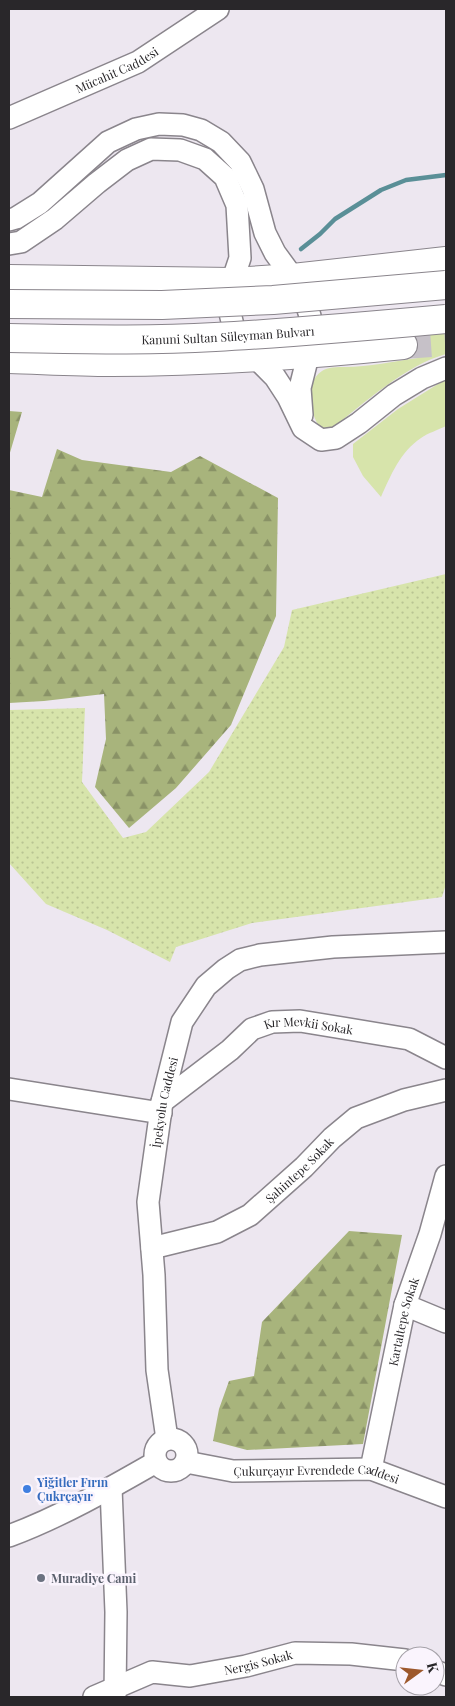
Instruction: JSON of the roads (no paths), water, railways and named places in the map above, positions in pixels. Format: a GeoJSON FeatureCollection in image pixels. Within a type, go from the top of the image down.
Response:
{"type":"FeatureCollection","features":[{"type":"Feature","properties":{"kind":"main road"},"geometry":{"type":"LineString","coordinates":[[9,280],[232,282],[293,278],[446,261]]}},
{"type":"Feature","properties":{"kind":"main road"},"geometry":{"type":"LineString","coordinates":[[9,304],[171,304],[273,300],[446,285]]}},
{"type":"Feature","properties":{"kind":"main road","name":"Kanuni Sultan Süleyman Bulvarı"},"geometry":{"type":"LineString","coordinates":[[9,338],[106,340],[213,338],[332,330],[446,318]]}},
{"type":"Feature","properties":{"kind":"main road"},"geometry":{"type":"LineString","coordinates":[[9,359],[111,362],[308,355],[403,346]]}},
{"type":"Feature","properties":{"kind":"street","name":"Mücahit Caddesi"},"geometry":{"type":"LineString","coordinates":[[9,125],[18,115],[138,62],[218,9]]}},
{"type":"Feature","properties":{"kind":"street"},"geometry":{"type":"LineString","coordinates":[[9,220],[16,218],[40,203],[108,142],[136,129],[158,124],[183,125],[201,130],[221,142],[240,162],[252,189],[265,233],[275,253],[302,290],[310,316],[311,344],[300,388],[303,428]]}},
{"type":"Feature","properties":{"kind":"street"},"geometry":{"type":"LineString","coordinates":[[9,244],[21,242],[55,219],[96,183],[127,160],[151,149],[180,150],[205,159],[225,177],[237,205],[240,258],[232,282],[230,312],[237,342],[255,357],[279,384],[288,397],[303,428],[321,440],[336,438],[359,423],[394,395],[422,378],[446,368]]}},
{"type":"Feature","properties":{"kind":"street","name":"İpekyolu Caddesi"},"geometry":{"type":"LineString","coordinates":[[167,1439],[157,1370],[152,1248],[148,1202],[162,1108],[182,1022],[206,986],[240,960],[260,955],[333,947],[446,942]]}},
{"type":"Feature","properties":{"kind":"street","name":"Kır Mevkii Sokak"},"geometry":{"type":"LineString","coordinates":[[162,1108],[252,1030],[272,1022],[300,1021],[409,1039],[446,1058]]}},
{"type":"Feature","properties":{"kind":"street"},"geometry":{"type":"LineString","coordinates":[[9,1089],[162,1108]]}},
{"type":"Feature","properties":{"kind":"street","name":"Şahintepe Sokak"},"geometry":{"type":"LineString","coordinates":[[152,1248],[217,1232],[250,1214],[356,1118],[404,1100],[446,1090]]}},
{"type":"Feature","properties":{"kind":"street","name":"Kartaltepe Sokak"},"geometry":{"type":"LineString","coordinates":[[371,1470],[405,1305],[438,1235],[446,1176]]}},
{"type":"Feature","properties":{"kind":"street"},"geometry":{"type":"LineString","coordinates":[[405,1305],[446,1322]]}},
{"type":"Feature","properties":{"kind":"street"},"geometry":{"type":"LineString","coordinates":[[167,1439],[179,1440],[187,1450],[186,1462],[180,1468],[173,1471],[161,1467],[156,1462],[156,1450],[161,1442],[167,1439]]}},
{"type":"Feature","properties":{"kind":"street"},"geometry":{"type":"LineString","coordinates":[[14,1535],[111,1488],[156,1462]]}},
{"type":"Feature","properties":{"kind":"street","name":"Çukurçayır Evrendede Caddesi"},"geometry":{"type":"LineString","coordinates":[[186,1462],[233,1471],[371,1470],[446,1497]]}},
{"type":"Feature","properties":{"kind":"street"},"geometry":{"type":"LineString","coordinates":[[111,1488],[116,1612],[115,1692]]}},
{"type":"Feature","properties":{"kind":"street","name":"Nergis Sokak"},"geometry":{"type":"LineString","coordinates":[[94,1697],[115,1692],[152,1672],[190,1676],[246,1666],[295,1653],[351,1654],[395,1659]]}},
{"type":"Feature","properties":{"kind":"waterway"},"geometry":{"type":"LineString","coordinates":[[301,249],[335,219],[381,190],[406,180],[446,175]]}},
{"type":"Feature","properties":{"kind":"tunnel"},"geometry":{"type":"LineString","coordinates":[[403,345],[446,342]]}},
{"type":"Feature","properties":{"kind":"place","name":"Yiğitler Fırın Çukrçayır"},"geometry":{"type":"Point","coordinates":[27,1489]}},
{"type":"Feature","properties":{"kind":"place","name":"Muradiye Cami"},"geometry":{"type":"Point","coordinates":[41,1578]}}]}
